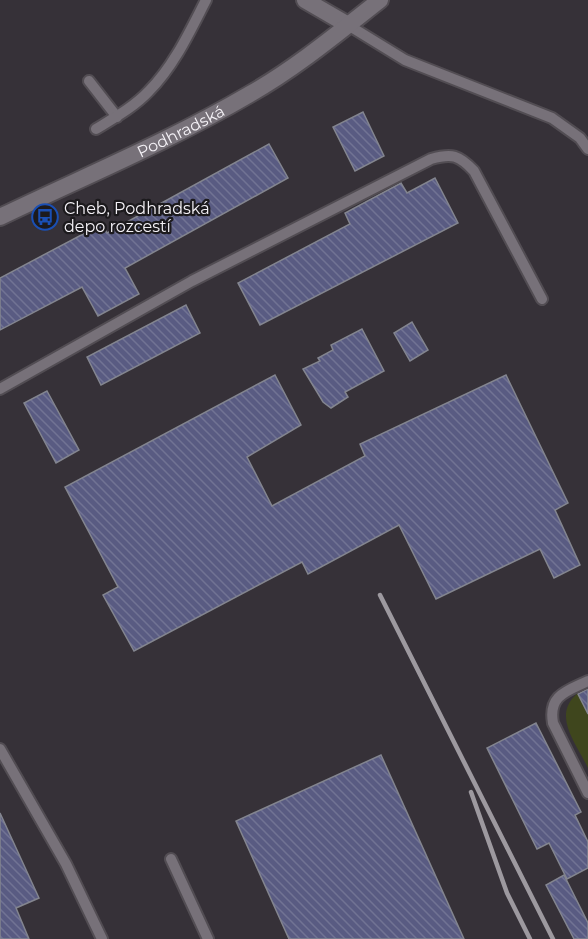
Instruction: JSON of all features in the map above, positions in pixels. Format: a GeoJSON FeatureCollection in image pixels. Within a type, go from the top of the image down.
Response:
{"type":"FeatureCollection","features":[{"type":"Feature","properties":{"kind":"main road"},"geometry":{"type":"LineString","coordinates":[[305,0],[348,26]]}},
{"type":"Feature","properties":{"kind":"main road","name":"Podhradská"},"geometry":{"type":"LineString","coordinates":[[0,218],[205,119],[252,93],[300,61],[380,0]]}},
{"type":"Feature","properties":{"kind":"lane"},"geometry":{"type":"LineString","coordinates":[[96,129],[117,117],[149,92],[180,48],[206,0]]}},
{"type":"Feature","properties":{"kind":"lane"},"geometry":{"type":"LineString","coordinates":[[348,26],[405,60],[552,118],[580,138],[588,149]]}},
{"type":"Feature","properties":{"kind":"lane"},"geometry":{"type":"LineString","coordinates":[[89,81],[117,117]]}},
{"type":"Feature","properties":{"kind":"lane"},"geometry":{"type":"LineString","coordinates":[[0,389],[192,280],[431,159],[447,155],[464,159],[474,171],[542,299]]}},
{"type":"Feature","properties":{"kind":"lane"},"geometry":{"type":"LineString","coordinates":[[588,681],[561,694],[553,703],[551,713],[553,723],[588,793]]}},
{"type":"Feature","properties":{"kind":"lane"},"geometry":{"type":"LineString","coordinates":[[0,749],[66,864],[102,939]]}},
{"type":"Feature","properties":{"kind":"lane"},"geometry":{"type":"LineString","coordinates":[[171,859],[208,939]]}},
{"type":"Feature","properties":{"kind":"green space"},"geometry":{"type":"Polygon","coordinates":[[[588,691],[588,768],[568,729],[566,710],[578,693],[580,695],[588,691]]]}},
{"type":"Feature","properties":{"kind":"building"},"geometry":{"type":"Polygon","coordinates":[[[363,112],[384,156],[355,171],[333,127],[363,112]]]}},
{"type":"Feature","properties":{"kind":"building"},"geometry":{"type":"Polygon","coordinates":[[[269,144],[288,178],[125,268],[139,294],[98,316],[82,287],[0,330],[0,278],[102,224],[107,233],[269,144]]]}},
{"type":"Feature","properties":{"kind":"building"},"geometry":{"type":"Polygon","coordinates":[[[435,178],[458,223],[260,325],[238,283],[350,224],[345,213],[401,183],[407,193],[435,178]]]}},
{"type":"Feature","properties":{"kind":"building"},"geometry":{"type":"Polygon","coordinates":[[[186,305],[200,333],[101,385],[87,357],[186,305]]]}},
{"type":"Feature","properties":{"kind":"building"},"geometry":{"type":"Polygon","coordinates":[[[412,322],[428,350],[410,361],[394,333],[412,322]]]}},
{"type":"Feature","properties":{"kind":"building"},"geometry":{"type":"Polygon","coordinates":[[[362,329],[384,371],[345,392],[348,397],[331,408],[323,402],[303,369],[320,361],[318,358],[333,350],[331,345],[362,329]]]}},
{"type":"Feature","properties":{"kind":"building"},"geometry":{"type":"Polygon","coordinates":[[[275,375],[301,425],[247,457],[272,506],[365,456],[360,444],[506,375],[568,503],[555,510],[580,565],[554,578],[540,549],[436,599],[399,525],[308,574],[302,562],[134,651],[103,595],[118,587],[65,487],[275,375]]]}},
{"type":"Feature","properties":{"kind":"building"},"geometry":{"type":"Polygon","coordinates":[[[47,391],[79,450],[56,463],[24,403],[47,391]]]}},
{"type":"Feature","properties":{"kind":"building"},"geometry":{"type":"Polygon","coordinates":[[[588,689],[588,714],[578,694],[588,689]]]}},
{"type":"Feature","properties":{"kind":"building"},"geometry":{"type":"Polygon","coordinates":[[[536,723],[581,812],[575,815],[588,842],[588,868],[567,879],[549,843],[537,849],[487,748],[536,723]]]}},
{"type":"Feature","properties":{"kind":"building"},"geometry":{"type":"Polygon","coordinates":[[[381,755],[464,939],[289,939],[236,821],[381,755]]]}},
{"type":"Feature","properties":{"kind":"building"},"geometry":{"type":"Polygon","coordinates":[[[0,813],[39,898],[16,908],[29,939],[0,939],[0,813]]]}},
{"type":"Feature","properties":{"kind":"building"},"geometry":{"type":"Polygon","coordinates":[[[564,875],[588,923],[588,939],[574,939],[546,885],[564,875]]]}},
{"type":"Feature","properties":{"kind":"railway"},"geometry":{"type":"LineString","coordinates":[[380,595],[553,939]]}},
{"type":"Feature","properties":{"kind":"railway"},"geometry":{"type":"LineString","coordinates":[[471,792],[507,893],[530,939]]}},
{"type":"Feature","properties":{"kind":"place","name":"Cheb, Podhradská depo rozcestí"},"geometry":{"type":"Point","coordinates":[45,217]}}]}
